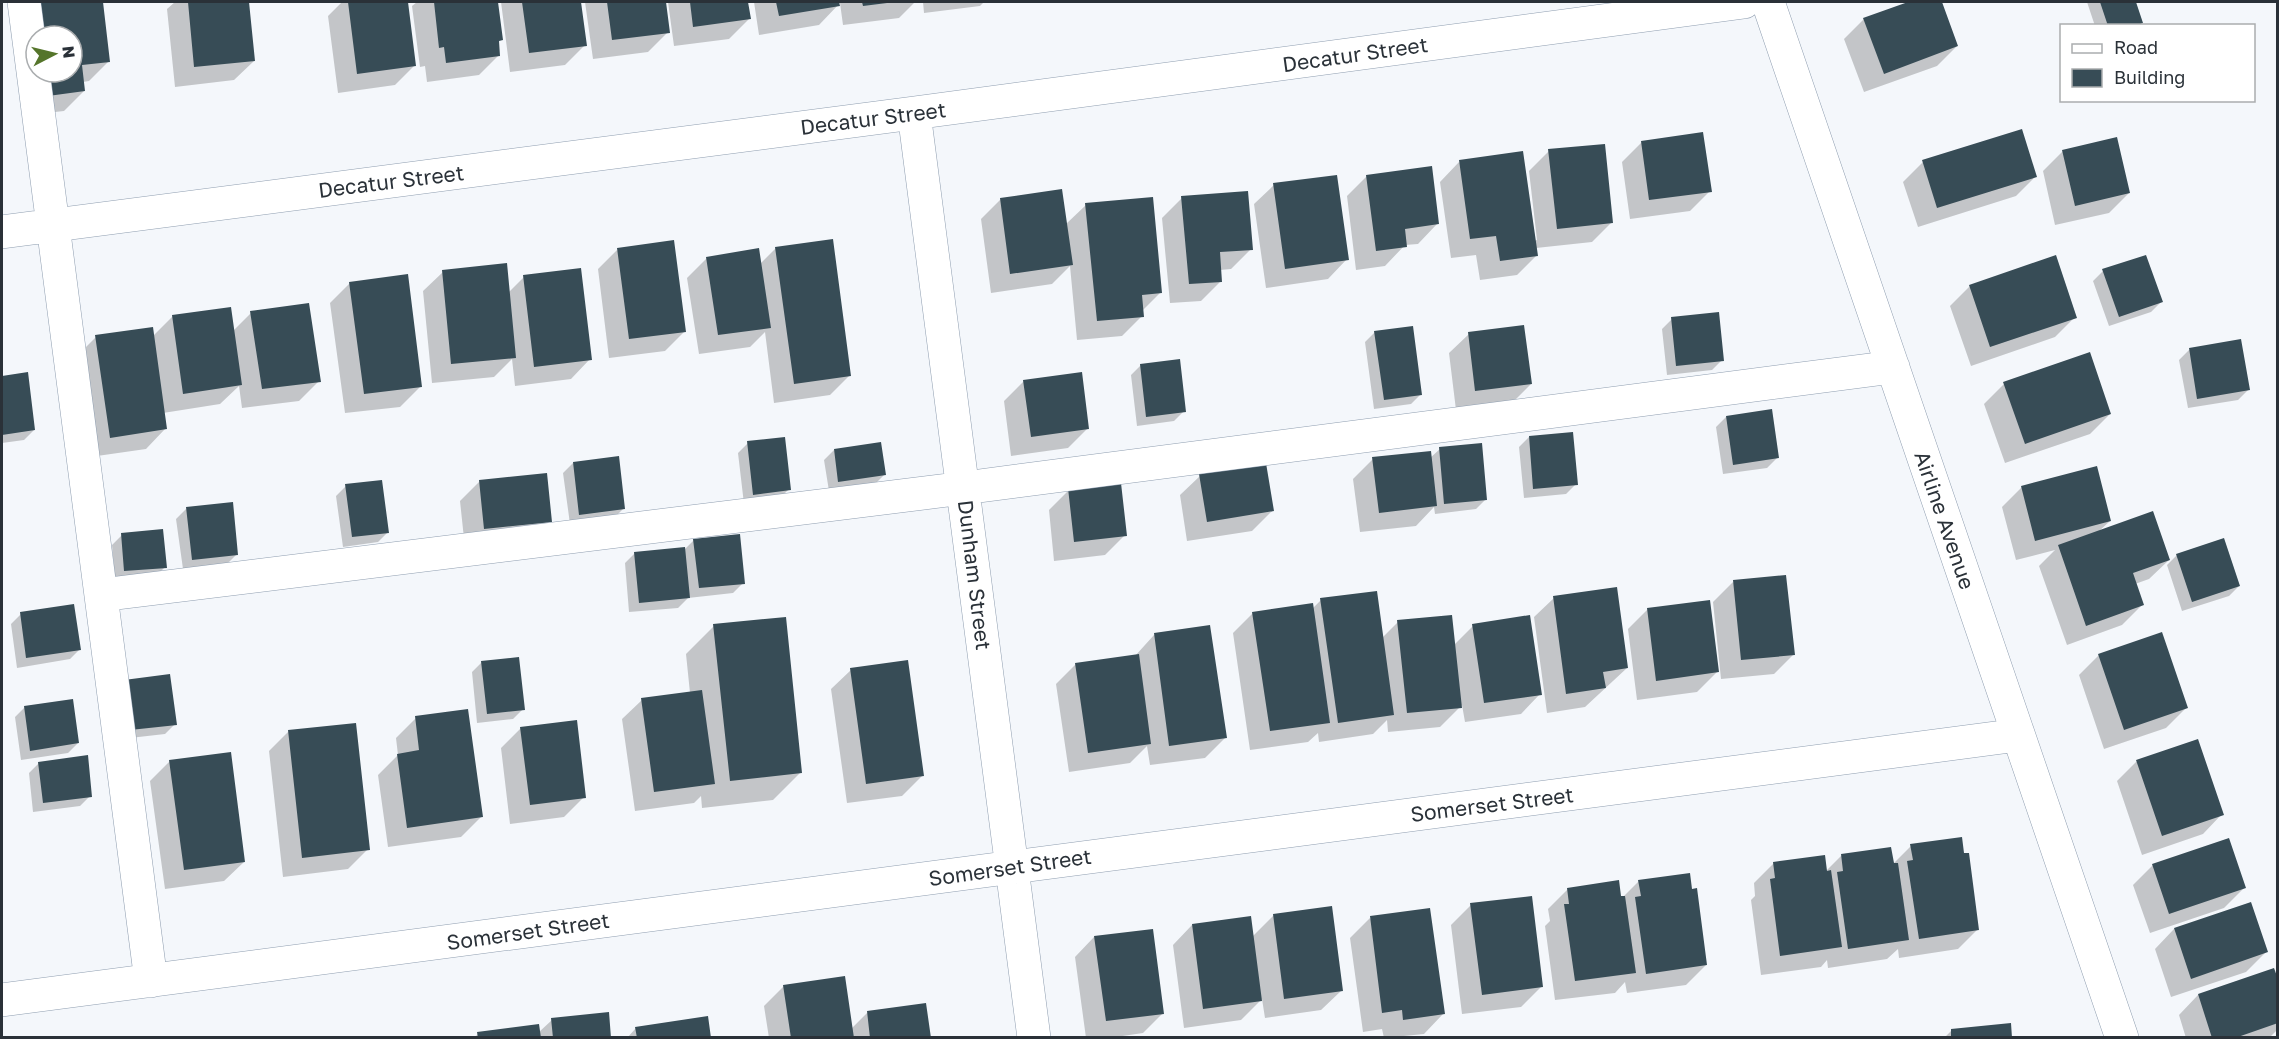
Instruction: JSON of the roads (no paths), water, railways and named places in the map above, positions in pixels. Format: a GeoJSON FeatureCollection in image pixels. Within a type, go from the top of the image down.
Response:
{"type":"FeatureCollection","features":[{"type":"Feature","properties":{"kind":"street"},"geometry":{"type":"LineString","coordinates":[[24,2],[151,981]]}},
{"type":"Feature","properties":{"kind":"street","name":"Decatur Street"},"geometry":{"type":"LineString","coordinates":[[2,232],[1744,2]]}},
{"type":"Feature","properties":{"kind":"street","name":"Airline Avenue"},"geometry":{"type":"LineString","coordinates":[[1768,2],[2122,1038]]}},
{"type":"Feature","properties":{"kind":"street","name":"Dunham Street"},"geometry":{"type":"LineString","coordinates":[[914,113],[1034,1038]]}},
{"type":"Feature","properties":{"kind":"street"},"geometry":{"type":"LineString","coordinates":[[101,595],[964,488],[1893,367]]}},
{"type":"Feature","properties":{"kind":"street","name":"Somerset Street"},"geometry":{"type":"LineString","coordinates":[[2,1000],[2018,735]]}}]}
